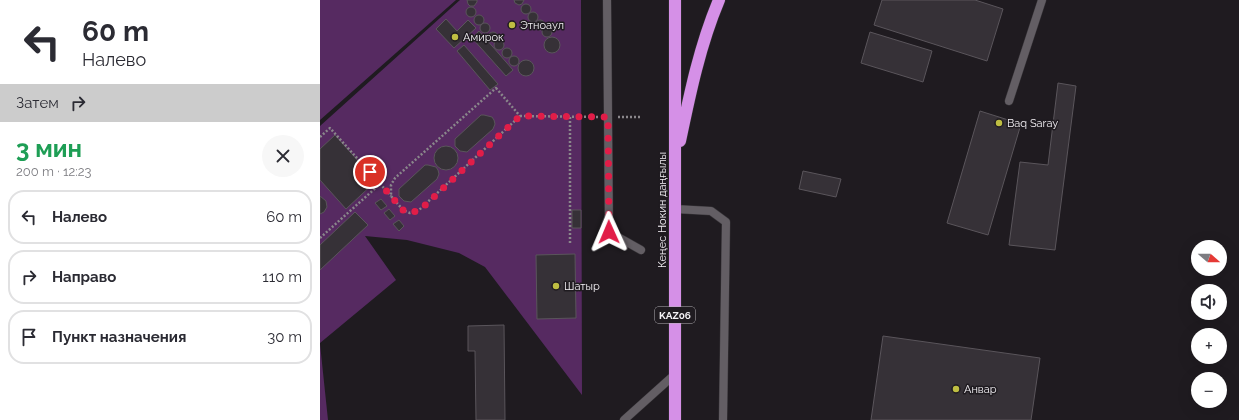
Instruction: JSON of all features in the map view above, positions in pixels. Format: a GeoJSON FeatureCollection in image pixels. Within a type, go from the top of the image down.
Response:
{"type":"FeatureCollection","features":[{"type":"Feature","properties":{"kind":"highway","name":"Кеңес Нокин даңғылы"},"geometry":{"type":"LineString","coordinates":[[675,0],[675,420]]}},
{"type":"Feature","properties":{"kind":"highway"},"geometry":{"type":"LineString","coordinates":[[675,165],[689,98],[701,52],[719,0]]}},
{"type":"Feature","properties":{"kind":"lane"},"geometry":{"type":"LineString","coordinates":[[607,0],[609,232],[641,250]]}},
{"type":"Feature","properties":{"kind":"lane"},"geometry":{"type":"LineString","coordinates":[[1009,101],[1042,0]]}},
{"type":"Feature","properties":{"kind":"lane"},"geometry":{"type":"LineString","coordinates":[[675,210],[712,212],[726,222],[722,420]]}},
{"type":"Feature","properties":{"kind":"lane"},"geometry":{"type":"LineString","coordinates":[[624,420],[673,376],[674,371]]}},
{"type":"Feature","properties":{"kind":"path"},"geometry":{"type":"LineString","coordinates":[[391,196],[391,185],[395,178],[496,88],[520,116]]}},
{"type":"Feature","properties":{"kind":"path"},"geometry":{"type":"LineString","coordinates":[[320,137],[330,128],[403,210],[410,213],[420,210],[520,116],[570,118],[640,117]]}},
{"type":"Feature","properties":{"kind":"path"},"geometry":{"type":"LineString","coordinates":[[570,118],[570,243]]}},
{"type":"Feature","properties":{"kind":"path"},"geometry":{"type":"LineString","coordinates":[[320,238],[380,184]]}},
{"type":"Feature","properties":{"kind":"shaded area"},"geometry":{"type":"Polygon","coordinates":[[[320,0],[456,0],[320,120],[320,0]]]}},
{"type":"Feature","properties":{"kind":"shaded area"},"geometry":{"type":"Polygon","coordinates":[[[460,0],[581,0],[582,395],[485,267],[459,253],[407,240],[365,236],[396,280],[320,343],[320,126],[460,0]]]}},
{"type":"Feature","properties":{"kind":"shaded area"},"geometry":{"type":"Polygon","coordinates":[[[320,344],[328,420],[320,420],[320,344]]]}},
{"type":"Feature","properties":{"kind":"building"},"geometry":{"type":"Polygon","coordinates":[[[467,0],[477,0],[477,2],[474,6],[470,6],[467,0]]]}},
{"type":"Feature","properties":{"kind":"building"},"geometry":{"type":"Polygon","coordinates":[[[514,0],[524,0],[522,4],[519,5],[515,3],[514,0]]]}},
{"type":"Feature","properties":{"kind":"building"},"geometry":{"type":"Polygon","coordinates":[[[882,0],[975,0],[1003,9],[987,61],[874,25],[882,0]]]}},
{"type":"Feature","properties":{"kind":"building"},"geometry":{"type":"Polygon","coordinates":[[[524,4],[528,4],[530,5],[530,13],[524,14],[521,11],[521,7],[524,4]]]}},
{"type":"Feature","properties":{"kind":"building"},"geometry":{"type":"Polygon","coordinates":[[[469,7],[473,7],[475,8],[475,16],[469,17],[466,14],[466,10],[469,7]]]}},
{"type":"Feature","properties":{"kind":"building"},"geometry":{"type":"Polygon","coordinates":[[[531,12],[535,12],[537,13],[537,21],[531,22],[528,19],[528,15],[531,12]]]}},
{"type":"Feature","properties":{"kind":"building"},"geometry":{"type":"Polygon","coordinates":[[[477,15],[481,15],[483,16],[483,24],[477,25],[474,22],[474,18],[477,15]]]}},
{"type":"Feature","properties":{"kind":"building"},"geometry":{"type":"Polygon","coordinates":[[[446,19],[457,31],[468,20],[476,28],[454,48],[436,29],[446,19]]]}},
{"type":"Feature","properties":{"kind":"building"},"geometry":{"type":"Polygon","coordinates":[[[538,20],[542,20],[544,21],[544,29],[538,30],[535,27],[535,23],[538,20]]]}},
{"type":"Feature","properties":{"kind":"building"},"geometry":{"type":"Polygon","coordinates":[[[483,23],[487,23],[489,24],[489,32],[483,33],[480,30],[480,26],[483,23]]]}},
{"type":"Feature","properties":{"kind":"building"},"geometry":{"type":"Polygon","coordinates":[[[545,27],[549,27],[551,28],[551,36],[545,37],[542,34],[542,30],[545,27]]]}},
{"type":"Feature","properties":{"kind":"building"},"geometry":{"type":"Polygon","coordinates":[[[479,31],[513,70],[506,76],[472,38],[479,31]]]}},
{"type":"Feature","properties":{"kind":"building"},"geometry":{"type":"Polygon","coordinates":[[[491,32],[495,32],[497,33],[497,41],[491,42],[488,39],[488,35],[491,32]]]}},
{"type":"Feature","properties":{"kind":"building"},"geometry":{"type":"Polygon","coordinates":[[[870,32],[932,51],[923,82],[861,63],[870,32]]]}},
{"type":"Feature","properties":{"kind":"building"},"geometry":{"type":"Polygon","coordinates":[[[552,37],[558,39],[560,45],[558,51],[552,53],[546,51],[544,45],[546,39],[552,37]]]}},
{"type":"Feature","properties":{"kind":"building"},"geometry":{"type":"Polygon","coordinates":[[[497,40],[501,40],[503,41],[503,49],[497,50],[494,47],[494,43],[497,40]]]}},
{"type":"Feature","properties":{"kind":"building"},"geometry":{"type":"Polygon","coordinates":[[[464,45],[498,84],[490,90],[457,51],[464,45]]]}},
{"type":"Feature","properties":{"kind":"building"},"geometry":{"type":"Polygon","coordinates":[[[505,48],[509,48],[511,49],[511,57],[505,58],[502,55],[502,51],[505,48]]]}},
{"type":"Feature","properties":{"kind":"building"},"geometry":{"type":"Polygon","coordinates":[[[512,56],[516,56],[518,57],[518,65],[512,66],[509,63],[509,59],[512,56]]]}},
{"type":"Feature","properties":{"kind":"building"},"geometry":{"type":"Polygon","coordinates":[[[526,60],[532,62],[534,68],[532,74],[526,76],[520,74],[518,68],[520,62],[526,60]]]}},
{"type":"Feature","properties":{"kind":"building"},"geometry":{"type":"Polygon","coordinates":[[[1058,83],[1076,86],[1055,250],[1009,245],[1020,162],[1048,165],[1058,83]]]}},
{"type":"Feature","properties":{"kind":"building"},"geometry":{"type":"Polygon","coordinates":[[[980,111],[1021,124],[988,235],[947,223],[980,111]]]}},
{"type":"Feature","properties":{"kind":"building"},"geometry":{"type":"Polygon","coordinates":[[[481,115],[492,117],[495,124],[493,129],[467,152],[460,151],[455,146],[455,139],[481,115]]]}},
{"type":"Feature","properties":{"kind":"building"},"geometry":{"type":"Polygon","coordinates":[[[335,135],[376,181],[346,209],[320,180],[320,149],[335,135]]]}},
{"type":"Feature","properties":{"kind":"building"},"geometry":{"type":"Polygon","coordinates":[[[446,146],[455,149],[458,158],[455,167],[446,170],[437,167],[434,158],[437,149],[446,146]]]}},
{"type":"Feature","properties":{"kind":"building"},"geometry":{"type":"Polygon","coordinates":[[[425,165],[436,167],[439,174],[437,179],[411,202],[404,201],[399,196],[399,189],[425,165]]]}},
{"type":"Feature","properties":{"kind":"building"},"geometry":{"type":"Polygon","coordinates":[[[803,171],[841,179],[836,197],[799,189],[803,171]]]}},
{"type":"Feature","properties":{"kind":"building"},"geometry":{"type":"Polygon","coordinates":[[[320,196],[326,201],[327,207],[324,212],[320,214],[320,196]]]}},
{"type":"Feature","properties":{"kind":"building"},"geometry":{"type":"Polygon","coordinates":[[[381,199],[387,206],[381,210],[375,203],[381,199]]]}},
{"type":"Feature","properties":{"kind":"building"},"geometry":{"type":"Polygon","coordinates":[[[389,209],[395,216],[390,220],[384,213],[389,209]]]}},
{"type":"Feature","properties":{"kind":"building"},"geometry":{"type":"Polygon","coordinates":[[[572,210],[581,210],[581,228],[572,228],[572,210]]]}},
{"type":"Feature","properties":{"kind":"building"},"geometry":{"type":"Polygon","coordinates":[[[355,212],[368,225],[320,270],[320,245],[355,212]]]}},
{"type":"Feature","properties":{"kind":"building"},"geometry":{"type":"Polygon","coordinates":[[[399,220],[404,226],[399,231],[393,224],[399,220]]]}},
{"type":"Feature","properties":{"kind":"building","name":"Шатыр"},"geometry":{"type":"Polygon","coordinates":[[[575,254],[576,318],[537,319],[536,255],[575,254]]]}},
{"type":"Feature","properties":{"kind":"building"},"geometry":{"type":"Polygon","coordinates":[[[504,325],[505,420],[476,420],[475,351],[468,351],[468,326],[504,325]]]}},
{"type":"Feature","properties":{"kind":"building","name":"Анвар"},"geometry":{"type":"Polygon","coordinates":[[[883,336],[1040,358],[1031,420],[871,420],[883,336]]]}},
{"type":"Feature","properties":{"kind":"place","name":"Этноаул"},"geometry":{"type":"Point","coordinates":[512,25]}},
{"type":"Feature","properties":{"kind":"place","name":"Амирок"},"geometry":{"type":"Point","coordinates":[455,37]}},
{"type":"Feature","properties":{"kind":"place","name":"Baq Saray"},"geometry":{"type":"Point","coordinates":[999,123]}},
{"type":"Feature","properties":{"kind":"place","name":"Шатыр"},"geometry":{"type":"Point","coordinates":[556,286]}},
{"type":"Feature","properties":{"kind":"place","name":"Анвар"},"geometry":{"type":"Point","coordinates":[956,389]}},
{"type":"Feature","properties":{"kind":"route"},"geometry":{"type":"LineString","coordinates":[[370,172],[403,210],[410,213],[420,210],[520,116],[570,118],[608,117],[609,232]]}}]}
